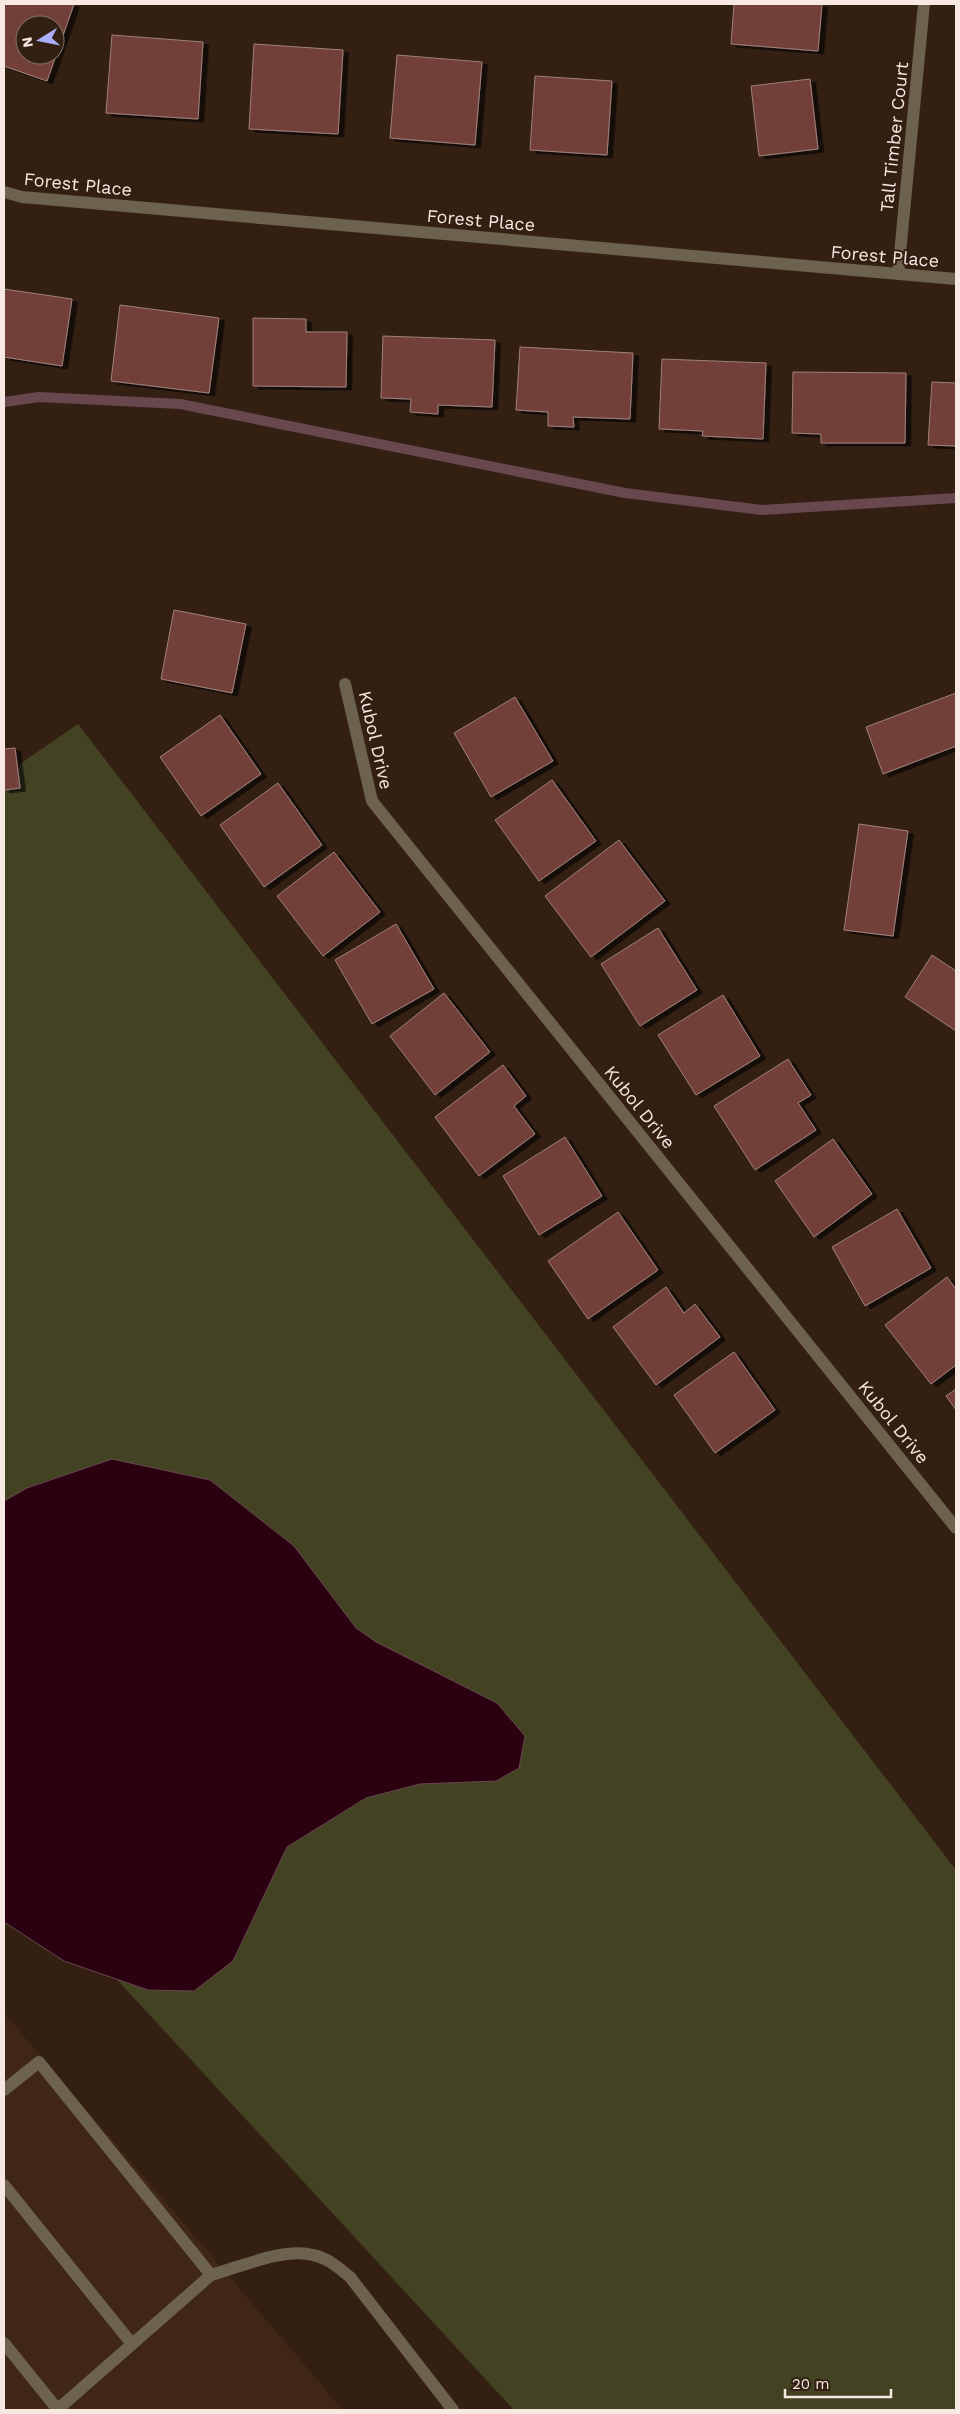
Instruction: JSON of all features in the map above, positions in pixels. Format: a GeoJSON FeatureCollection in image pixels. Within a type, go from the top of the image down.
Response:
{"type":"FeatureCollection","features":[{"type":"Feature","properties":{"kind":"street","name":"Tall Timber Court"},"geometry":{"type":"LineString","coordinates":[[898,274],[924,4]]}},
{"type":"Feature","properties":{"kind":"street","name":"Forest Place"},"geometry":{"type":"LineString","coordinates":[[4,192],[22,197],[956,279]]}},
{"type":"Feature","properties":{"kind":"street","name":"Kubol Drive"},"geometry":{"type":"LineString","coordinates":[[345,684],[372,801],[956,1528]]}},
{"type":"Feature","properties":{"kind":"street"},"geometry":{"type":"LineString","coordinates":[[4,2090],[39,2062],[211,2275]]}},
{"type":"Feature","properties":{"kind":"street"},"geometry":{"type":"LineString","coordinates":[[4,2185],[132,2344]]}},
{"type":"Feature","properties":{"kind":"street"},"geometry":{"type":"LineString","coordinates":[[4,2343],[58,2410],[211,2275],[293,2252],[314,2255],[332,2262],[350,2277],[453,2410]]}},
{"type":"Feature","properties":{"kind":"shaded area"},"geometry":{"type":"Polygon","coordinates":[[[78,724],[956,1870],[956,2410],[514,2410],[4,1857],[4,775],[78,724]]]}},
{"type":"Feature","properties":{"kind":"shaded area"},"geometry":{"type":"Polygon","coordinates":[[[112,1459],[210,1480],[294,1546],[356,1628],[376,1642],[497,1703],[525,1736],[519,1768],[496,1781],[420,1784],[366,1798],[287,1847],[233,1961],[194,1991],[148,1990],[64,1961],[4,1922],[4,1501],[27,1488],[112,1459]]]}},
{"type":"Feature","properties":{"kind":"shaded area"},"geometry":{"type":"Polygon","coordinates":[[[4,2013],[343,2410],[4,2410],[4,2013]]]}},
{"type":"Feature","properties":{"kind":"building"},"geometry":{"type":"Polygon","coordinates":[[[4,4],[74,4],[65,30],[65,15],[15,15],[15,65],[53,65],[47,81],[4,66],[4,4]]]}},
{"type":"Feature","properties":{"kind":"building"},"geometry":{"type":"Polygon","coordinates":[[[734,4],[822,4],[818,51],[731,44],[734,4]]]}},
{"type":"Feature","properties":{"kind":"building"},"geometry":{"type":"Polygon","coordinates":[[[112,35],[203,42],[198,119],[106,113],[112,35]]]}},
{"type":"Feature","properties":{"kind":"building"},"geometry":{"type":"Polygon","coordinates":[[[254,44],[343,50],[338,134],[249,129],[254,44]]]}},
{"type":"Feature","properties":{"kind":"building"},"geometry":{"type":"Polygon","coordinates":[[[397,55],[482,62],[475,145],[390,138],[397,55]]]}},
{"type":"Feature","properties":{"kind":"building"},"geometry":{"type":"Polygon","coordinates":[[[535,76],[612,81],[607,155],[530,150],[535,76]]]}},
{"type":"Feature","properties":{"kind":"building"},"geometry":{"type":"Polygon","coordinates":[[[810,79],[818,149],[759,156],[751,86],[810,79]]]}},
{"type":"Feature","properties":{"kind":"building"},"geometry":{"type":"Polygon","coordinates":[[[4,289],[72,299],[62,366],[4,357],[4,289]]]}},
{"type":"Feature","properties":{"kind":"building"},"geometry":{"type":"Polygon","coordinates":[[[120,305],[219,318],[209,393],[111,381],[120,305]]]}},
{"type":"Feature","properties":{"kind":"building"},"geometry":{"type":"Polygon","coordinates":[[[253,318],[306,319],[306,332],[347,332],[346,387],[253,386],[253,318]]]}},
{"type":"Feature","properties":{"kind":"building"},"geometry":{"type":"Polygon","coordinates":[[[383,336],[495,340],[492,407],[438,405],[438,414],[410,412],[411,399],[381,398],[383,336]]]}},
{"type":"Feature","properties":{"kind":"building"},"geometry":{"type":"Polygon","coordinates":[[[520,347],[633,353],[630,419],[573,417],[574,427],[548,426],[548,412],[516,410],[520,347]]]}},
{"type":"Feature","properties":{"kind":"building"},"geometry":{"type":"Polygon","coordinates":[[[662,359],[766,363],[763,439],[702,436],[703,431],[659,429],[662,359]]]}},
{"type":"Feature","properties":{"kind":"building"},"geometry":{"type":"Polygon","coordinates":[[[793,372],[906,373],[905,443],[821,443],[821,434],[792,433],[793,372]]]}},
{"type":"Feature","properties":{"kind":"building"},"geometry":{"type":"Polygon","coordinates":[[[932,382],[956,383],[956,446],[928,445],[932,382]]]}},
{"type":"Feature","properties":{"kind":"building"},"geometry":{"type":"Polygon","coordinates":[[[174,610],[246,624],[232,693],[161,679],[174,610]]]}},
{"type":"Feature","properties":{"kind":"building"},"geometry":{"type":"Polygon","coordinates":[[[956,693],[956,746],[883,774],[866,727],[956,693]]]}},
{"type":"Feature","properties":{"kind":"building"},"geometry":{"type":"Polygon","coordinates":[[[515,697],[553,761],[491,797],[454,733],[515,697]]]}},
{"type":"Feature","properties":{"kind":"building"},"geometry":{"type":"Polygon","coordinates":[[[220,715],[261,774],[201,816],[160,757],[220,715]]]}},
{"type":"Feature","properties":{"kind":"building"},"geometry":{"type":"Polygon","coordinates":[[[15,748],[20,788],[4,790],[4,749],[15,748]]]}},
{"type":"Feature","properties":{"kind":"building"},"geometry":{"type":"Polygon","coordinates":[[[552,780],[596,841],[539,881],[495,820],[552,780]]]}},
{"type":"Feature","properties":{"kind":"building"},"geometry":{"type":"Polygon","coordinates":[[[278,783],[322,845],[264,887],[220,825],[278,783]]]}},
{"type":"Feature","properties":{"kind":"building"},"geometry":{"type":"Polygon","coordinates":[[[859,824],[908,831],[893,936],[844,930],[859,824]]]}},
{"type":"Feature","properties":{"kind":"building"},"geometry":{"type":"Polygon","coordinates":[[[619,840],[665,901],[591,957],[545,896],[619,840]]]}},
{"type":"Feature","properties":{"kind":"building"},"geometry":{"type":"Polygon","coordinates":[[[334,852],[380,912],[323,956],[277,896],[334,852]]]}},
{"type":"Feature","properties":{"kind":"building"},"geometry":{"type":"Polygon","coordinates":[[[396,924],[434,989],[372,1024],[335,960],[396,924]]]}},
{"type":"Feature","properties":{"kind":"building"},"geometry":{"type":"Polygon","coordinates":[[[658,928],[697,990],[640,1026],[601,964],[658,928]]]}},
{"type":"Feature","properties":{"kind":"building"},"geometry":{"type":"Polygon","coordinates":[[[932,955],[956,971],[956,1031],[905,997],[932,955]]]}},
{"type":"Feature","properties":{"kind":"building"},"geometry":{"type":"Polygon","coordinates":[[[444,993],[490,1052],[435,1095],[390,1036],[444,993]]]}},
{"type":"Feature","properties":{"kind":"building"},"geometry":{"type":"Polygon","coordinates":[[[723,995],[760,1056],[696,1095],[658,1035],[723,995]]]}},
{"type":"Feature","properties":{"kind":"building"},"geometry":{"type":"Polygon","coordinates":[[[788,1059],[811,1095],[798,1103],[816,1130],[755,1170],[714,1106],[788,1059]]]}},
{"type":"Feature","properties":{"kind":"building"},"geometry":{"type":"Polygon","coordinates":[[[503,1065],[526,1096],[514,1106],[535,1134],[479,1176],[435,1117],[503,1065]]]}},
{"type":"Feature","properties":{"kind":"building"},"geometry":{"type":"Polygon","coordinates":[[[565,1137],[602,1196],[539,1235],[503,1176],[565,1137]]]}},
{"type":"Feature","properties":{"kind":"building"},"geometry":{"type":"Polygon","coordinates":[[[833,1139],[872,1194],[814,1237],[775,1181],[833,1139]]]}},
{"type":"Feature","properties":{"kind":"building"},"geometry":{"type":"Polygon","coordinates":[[[897,1209],[931,1268],[865,1306],[832,1247],[897,1209]]]}},
{"type":"Feature","properties":{"kind":"building"},"geometry":{"type":"Polygon","coordinates":[[[618,1212],[658,1270],[588,1319],[548,1261],[618,1212]]]}},
{"type":"Feature","properties":{"kind":"building"},"geometry":{"type":"Polygon","coordinates":[[[947,1277],[956,1289],[956,1365],[931,1384],[885,1325],[947,1277]]]}},
{"type":"Feature","properties":{"kind":"building"},"geometry":{"type":"Polygon","coordinates":[[[666,1287],[684,1313],[695,1304],[720,1337],[656,1385],[613,1327],[666,1287]]]}},
{"type":"Feature","properties":{"kind":"building"},"geometry":{"type":"Polygon","coordinates":[[[734,1352],[775,1410],[715,1453],[674,1395],[734,1352]]]}},
{"type":"Feature","properties":{"kind":"building"},"geometry":{"type":"Polygon","coordinates":[[[956,1389],[956,1410],[946,1396],[956,1389]]]}},
{"type":"Feature","properties":{"kind":"waterway"},"geometry":{"type":"LineString","coordinates":[[4,402],[39,397],[180,404],[625,493],[762,510],[956,498]]}}]}
